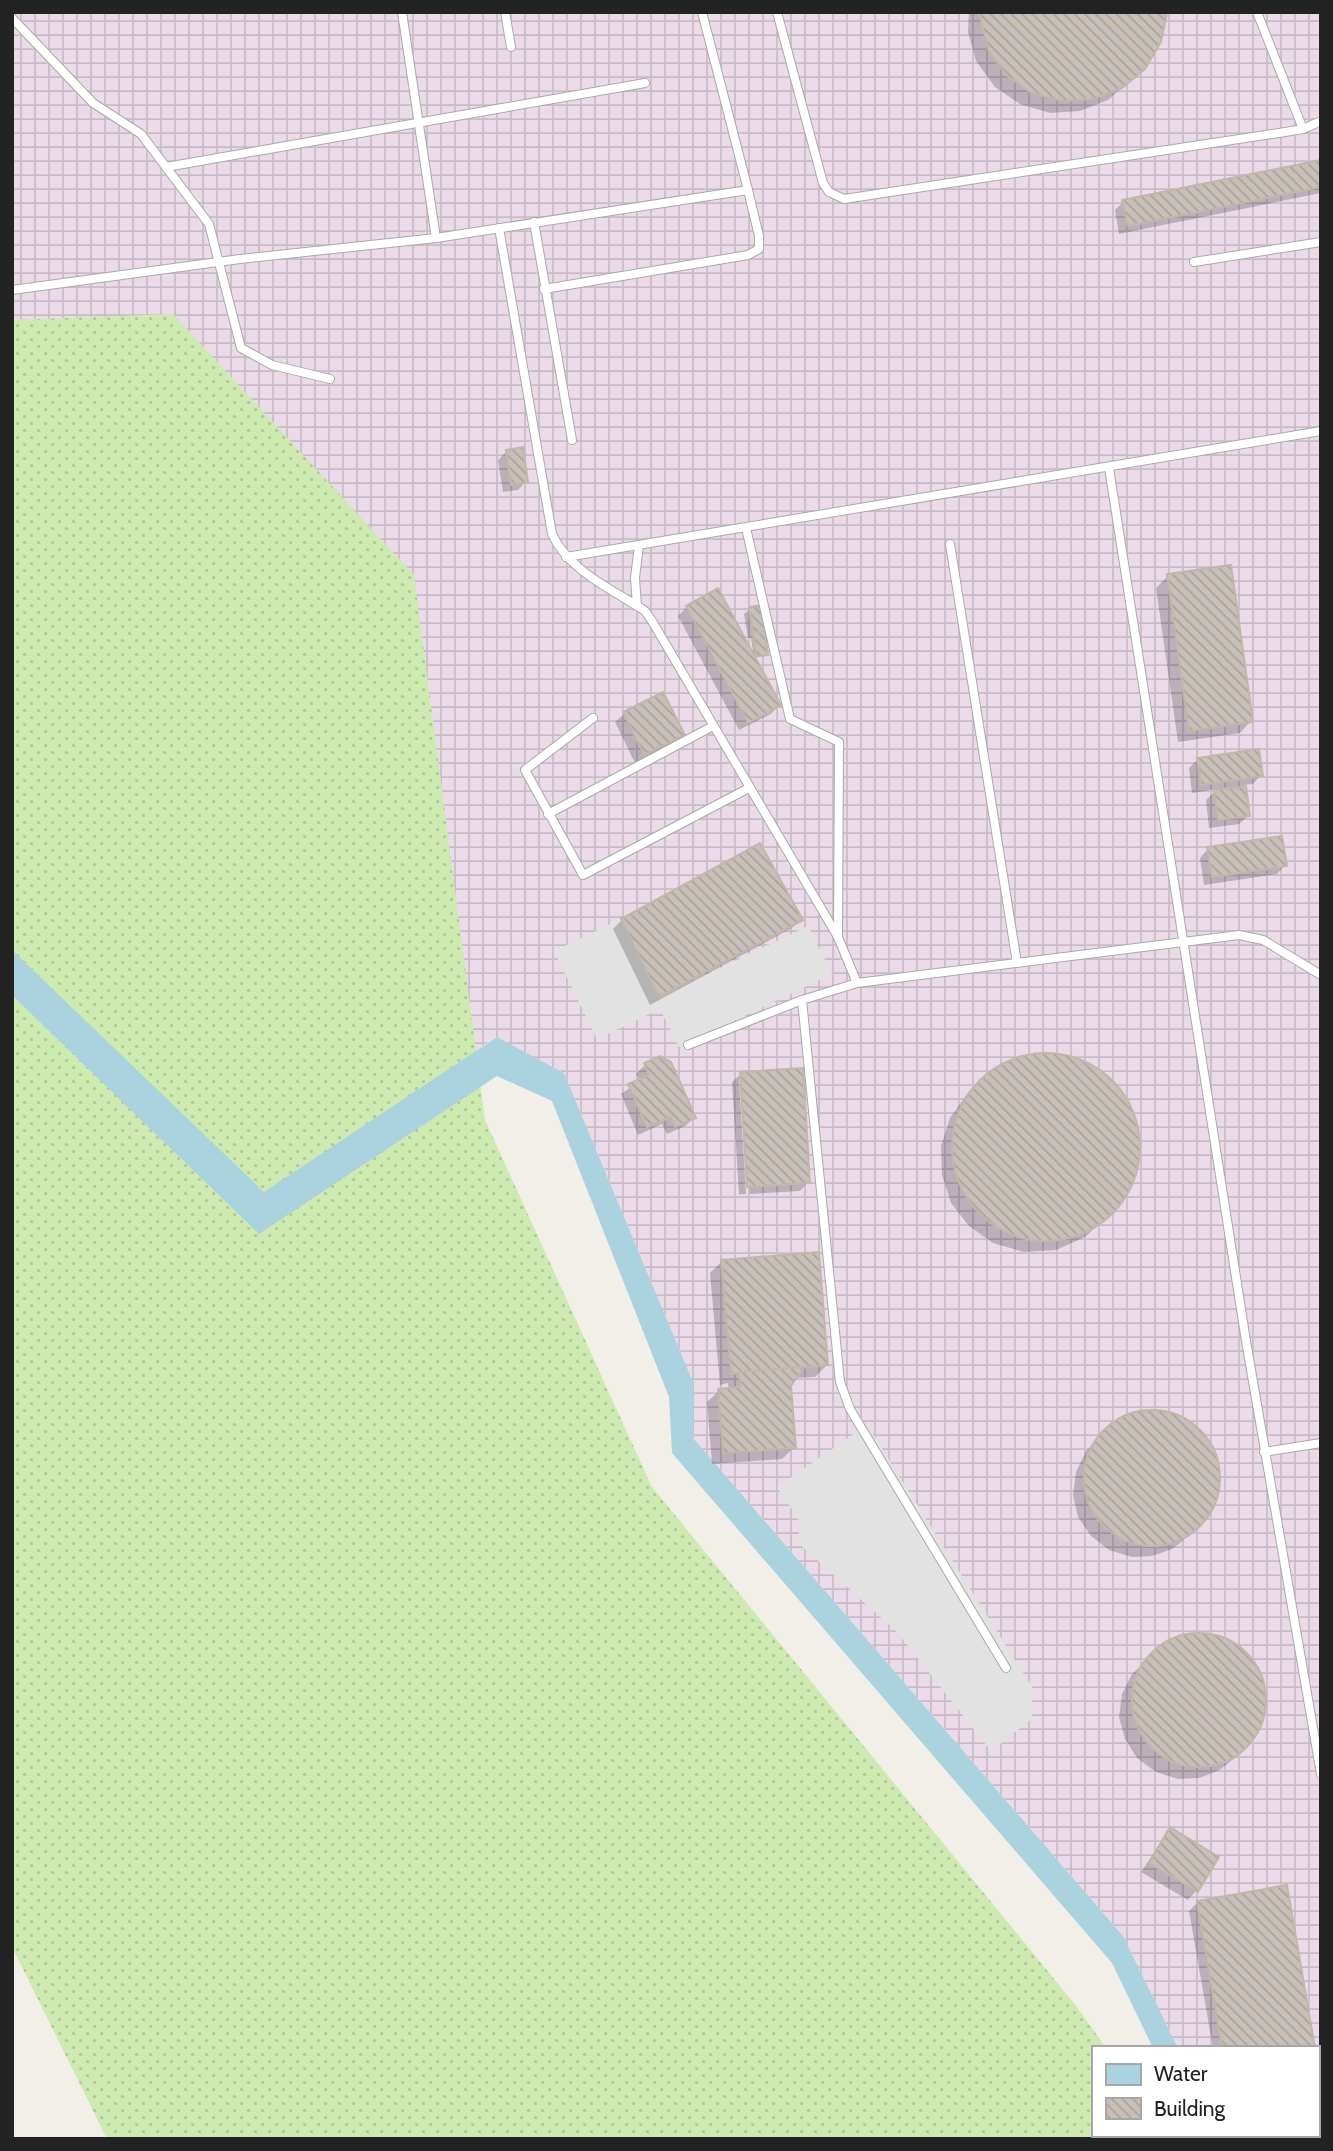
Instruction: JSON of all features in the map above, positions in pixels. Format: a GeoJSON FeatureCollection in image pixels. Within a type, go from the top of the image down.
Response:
{"type":"FeatureCollection","features":[{"type":"Feature","properties":{"kind":"lane"},"geometry":{"type":"LineString","coordinates":[[402,12],[436,238]]}},
{"type":"Feature","properties":{"kind":"lane"},"geometry":{"type":"LineString","coordinates":[[505,12],[511,47]]}},
{"type":"Feature","properties":{"kind":"lane"},"geometry":{"type":"LineString","coordinates":[[544,289],[748,255],[759,249],[759,236],[748,190],[702,12]]}},
{"type":"Feature","properties":{"kind":"lane"},"geometry":{"type":"LineString","coordinates":[[777,12],[823,184],[829,192],[844,199],[1303,129],[1321,121]]}},
{"type":"Feature","properties":{"kind":"lane"},"geometry":{"type":"LineString","coordinates":[[1257,12],[1303,129]]}},
{"type":"Feature","properties":{"kind":"lane"},"geometry":{"type":"LineString","coordinates":[[12,18],[93,103],[141,134],[209,224],[241,348],[272,365],[330,379]]}},
{"type":"Feature","properties":{"kind":"lane"},"geometry":{"type":"LineString","coordinates":[[166,167],[645,83]]}},
{"type":"Feature","properties":{"kind":"lane"},"geometry":{"type":"LineString","coordinates":[[12,290],[436,238],[748,190]]}},
{"type":"Feature","properties":{"kind":"lane"},"geometry":{"type":"LineString","coordinates":[[534,222],[572,440]]}},
{"type":"Feature","properties":{"kind":"lane"},"geometry":{"type":"LineString","coordinates":[[499,228],[552,534],[566,557],[637,606],[652,621],[838,937],[857,983]]}},
{"type":"Feature","properties":{"kind":"lane"},"geometry":{"type":"LineString","coordinates":[[1194,262],[1321,242]]}},
{"type":"Feature","properties":{"kind":"lane"},"geometry":{"type":"LineString","coordinates":[[566,557],[1321,431]]}},
{"type":"Feature","properties":{"kind":"lane"},"geometry":{"type":"LineString","coordinates":[[1109,468],[1186,943],[1264,1452],[1321,1774]]}},
{"type":"Feature","properties":{"kind":"lane"},"geometry":{"type":"LineString","coordinates":[[747,528],[790,719],[839,742],[838,937]]}},
{"type":"Feature","properties":{"kind":"lane"},"geometry":{"type":"LineString","coordinates":[[950,544],[1017,964]]}},
{"type":"Feature","properties":{"kind":"lane"},"geometry":{"type":"LineString","coordinates":[[637,606],[635,578],[639,545]]}},
{"type":"Feature","properties":{"kind":"lane"},"geometry":{"type":"LineString","coordinates":[[593,718],[525,770],[583,875],[749,788]]}},
{"type":"Feature","properties":{"kind":"lane"},"geometry":{"type":"LineString","coordinates":[[548,814],[713,726]]}},
{"type":"Feature","properties":{"kind":"lane"},"geometry":{"type":"LineString","coordinates":[[688,1045],[802,1000],[857,983],[1186,943],[1252,936],[1321,975]]}},
{"type":"Feature","properties":{"kind":"lane"},"geometry":{"type":"LineString","coordinates":[[802,1000],[840,1382],[850,1409],[1006,1668]]}},
{"type":"Feature","properties":{"kind":"lane"},"geometry":{"type":"LineString","coordinates":[[1264,1452],[1321,1443]]}},
{"type":"Feature","properties":{"kind":"shaded area"},"geometry":{"type":"Polygon","coordinates":[[[12,12],[1321,12],[1321,2139],[1238,2137],[1319,2137],[1319,2046],[1177,2046],[1123,1936],[693,1438],[693,1382],[564,1073],[496,1037],[264,1192],[12,950],[12,12]]]}},
{"type":"Feature","properties":{"kind":"shaded area"},"geometry":{"type":"Polygon","coordinates":[[[621,919],[659,997],[808,926],[832,974],[679,1047],[660,1009],[597,1039],[554,951],[621,919]]]}},
{"type":"Feature","properties":{"kind":"shaded area"},"geometry":{"type":"Polygon","coordinates":[[[867,1425],[1032,1687],[1032,1719],[991,1751],[897,1632],[796,1541],[802,1525],[777,1487],[867,1425]]]}},
{"type":"Feature","properties":{"kind":"green space"},"geometry":{"type":"Polygon","coordinates":[[[173,314],[414,575],[485,1120],[652,1487],[1077,2007],[1105,2046],[1092,2046],[1092,2137],[1173,2139],[107,2139],[12,1947],[12,320],[173,314]]]}},
{"type":"Feature","properties":{"kind":"water"},"geometry":{"type":"Polygon","coordinates":[[[12,950],[264,1192],[497,1037],[564,1073],[693,1382],[693,1438],[1123,1936],[1177,2046],[1152,2046],[1112,1963],[672,1453],[669,1397],[552,1101],[497,1076],[259,1234],[12,995],[12,950]]]}},
{"type":"Feature","properties":{"kind":"building"},"geometry":{"type":"Polygon","coordinates":[[[979,12],[1167,13],[1161,42],[1145,69],[1122,88],[1093,99],[1063,101],[1032,93],[1006,75],[988,49],[979,12]]]}},
{"type":"Feature","properties":{"kind":"building"},"geometry":{"type":"Polygon","coordinates":[[[1321,160],[1321,187],[1128,226],[1122,200],[1321,160]]]}},
{"type":"Feature","properties":{"kind":"building"},"geometry":{"type":"Polygon","coordinates":[[[523,447],[528,482],[511,485],[506,450],[523,447]]]}},
{"type":"Feature","properties":{"kind":"building"},"geometry":{"type":"Polygon","coordinates":[[[1231,565],[1253,722],[1189,731],[1167,574],[1231,565]]]}},
{"type":"Feature","properties":{"kind":"building"},"geometry":{"type":"Polygon","coordinates":[[[718,588],[781,705],[748,723],[686,606],[718,588]]]}},
{"type":"Feature","properties":{"kind":"building"},"geometry":{"type":"Polygon","coordinates":[[[762,605],[765,632],[753,633],[749,607],[762,605]]]}},
{"type":"Feature","properties":{"kind":"building"},"geometry":{"type":"Polygon","coordinates":[[[765,632],[768,655],[756,656],[753,633],[765,632]]]}},
{"type":"Feature","properties":{"kind":"building"},"geometry":{"type":"Polygon","coordinates":[[[663,692],[685,735],[644,755],[623,712],[663,692]]]}},
{"type":"Feature","properties":{"kind":"building"},"geometry":{"type":"Polygon","coordinates":[[[1259,749],[1263,776],[1201,785],[1197,758],[1259,749]]]}},
{"type":"Feature","properties":{"kind":"building"},"geometry":{"type":"Polygon","coordinates":[[[1246,786],[1250,816],[1218,820],[1214,790],[1246,786]]]}},
{"type":"Feature","properties":{"kind":"building"},"geometry":{"type":"Polygon","coordinates":[[[1282,836],[1287,866],[1212,877],[1207,847],[1282,836]]]}},
{"type":"Feature","properties":{"kind":"building"},"geometry":{"type":"Polygon","coordinates":[[[760,843],[803,920],[659,997],[621,919],[760,843]]]}},
{"type":"Feature","properties":{"kind":"building"},"geometry":{"type":"Polygon","coordinates":[[[1046,1053],[1082,1060],[1113,1080],[1133,1111],[1140,1147],[1133,1183],[1113,1214],[1082,1234],[1046,1241],[1010,1234],[979,1214],[959,1183],[952,1147],[959,1111],[979,1080],[1010,1060],[1046,1053]]]}},
{"type":"Feature","properties":{"kind":"building"},"geometry":{"type":"Polygon","coordinates":[[[660,1056],[671,1062],[696,1118],[675,1127],[671,1117],[647,1127],[628,1084],[649,1075],[644,1063],[660,1056]]]}},
{"type":"Feature","properties":{"kind":"building"},"geometry":{"type":"Polygon","coordinates":[[[803,1068],[810,1183],[747,1187],[740,1072],[803,1068]]]}},
{"type":"Feature","properties":{"kind":"building"},"geometry":{"type":"Polygon","coordinates":[[[819,1252],[828,1365],[731,1374],[721,1260],[819,1252]]]}},
{"type":"Feature","properties":{"kind":"building"},"geometry":{"type":"Polygon","coordinates":[[[804,1367],[791,1386],[796,1448],[723,1453],[718,1389],[740,1387],[739,1372],[804,1367]]]}},
{"type":"Feature","properties":{"kind":"building"},"geometry":{"type":"Polygon","coordinates":[[[1152,1410],[1178,1416],[1200,1430],[1214,1452],[1220,1478],[1214,1504],[1200,1526],[1178,1540],[1152,1546],[1126,1540],[1104,1526],[1090,1504],[1084,1478],[1090,1452],[1104,1430],[1126,1416],[1152,1410]]]}},
{"type":"Feature","properties":{"kind":"building"},"geometry":{"type":"Polygon","coordinates":[[[1199,1633],[1225,1638],[1247,1652],[1261,1674],[1266,1700],[1261,1726],[1247,1748],[1225,1762],[1199,1767],[1173,1762],[1151,1748],[1137,1726],[1132,1700],[1137,1674],[1151,1652],[1173,1638],[1199,1633]]]}},
{"type":"Feature","properties":{"kind":"building"},"geometry":{"type":"Polygon","coordinates":[[[1170,1827],[1219,1857],[1198,1892],[1149,1863],[1170,1827]]]}},
{"type":"Feature","properties":{"kind":"building"},"geometry":{"type":"Polygon","coordinates":[[[1287,1885],[1315,2046],[1222,2046],[1197,1901],[1287,1885]]]}}]}
